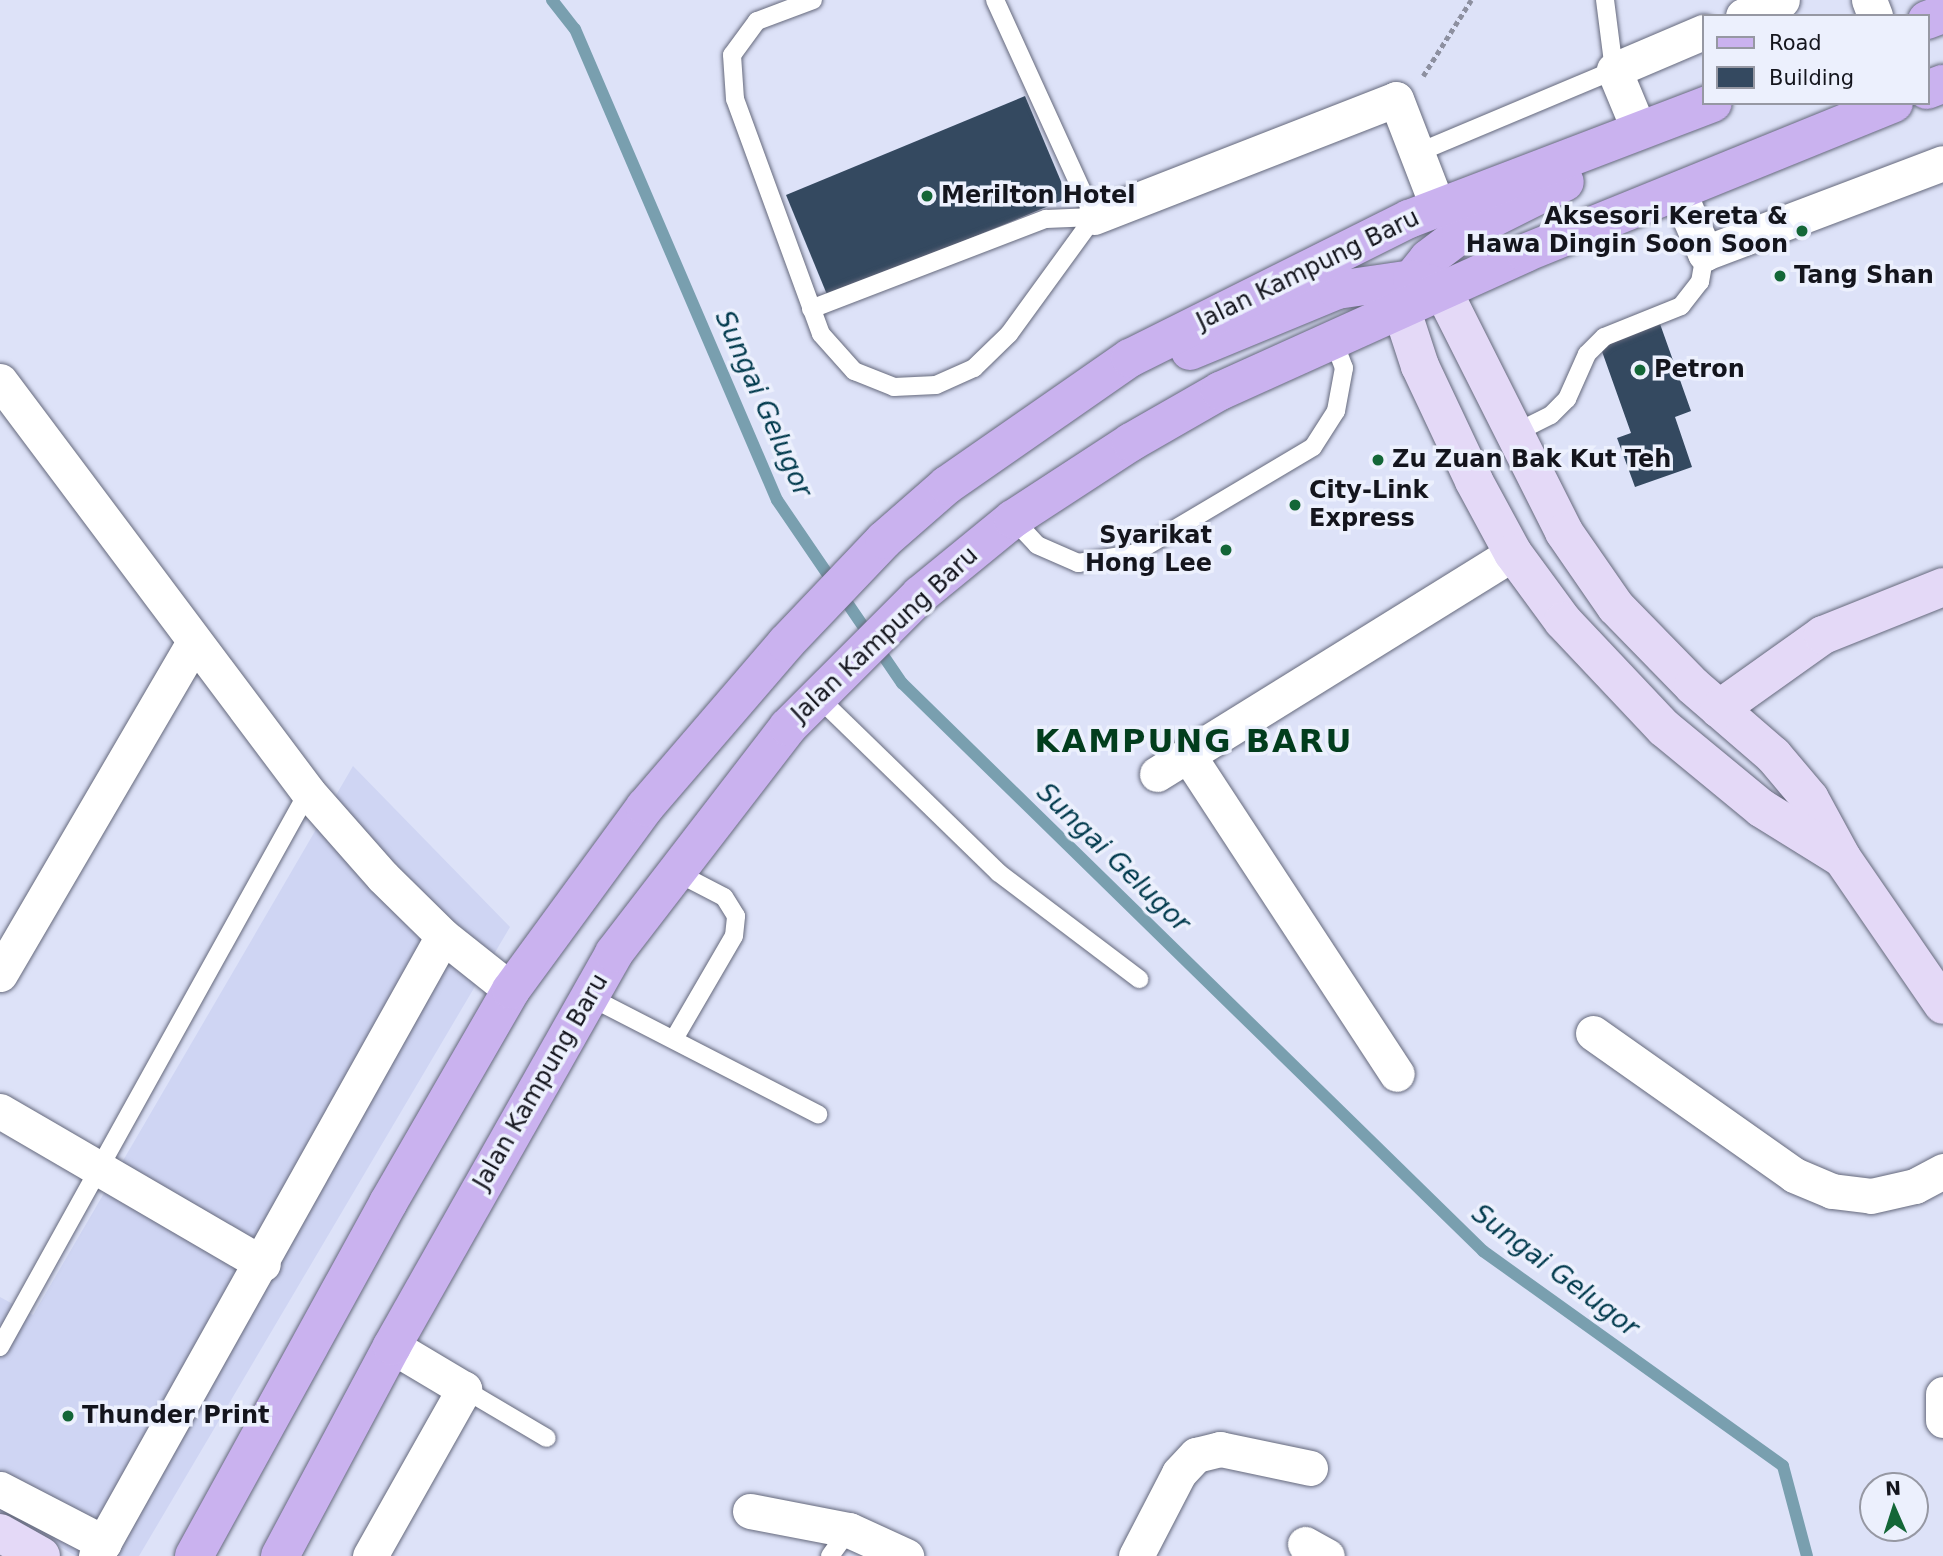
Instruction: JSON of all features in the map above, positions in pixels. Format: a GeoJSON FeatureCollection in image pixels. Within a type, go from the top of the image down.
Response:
{"type":"FeatureCollection","features":[{"type":"Feature","properties":{"kind":"main road","name":"Jalan Kampung Baru"},"geometry":{"type":"LineString","coordinates":[[194,1556],[388,1203],[511,990],[645,807],[786,643],[884,540],[947,485],[1130,358],[1360,242],[1438,208],[1708,105]]}},
{"type":"Feature","properties":{"kind":"main road","name":"Jalan Kampung Baru"},"geometry":{"type":"LineString","coordinates":[[280,1556],[392,1346],[588,996],[674,870],[788,727],[830,697],[920,595],[1013,519],[1220,391],[1418,292],[1889,105]]}},
{"type":"Feature","properties":{"kind":"main road"},"geometry":{"type":"LineString","coordinates":[[1130,358],[1166,359],[1337,290],[1418,292],[1429,259],[1461,234],[1639,143],[1675,117]]}},
{"type":"Feature","properties":{"kind":"street"},"geometry":{"type":"LineString","coordinates":[[1748,14],[1782,0]]}},
{"type":"Feature","properties":{"kind":"street"},"geometry":{"type":"LineString","coordinates":[[1639,130],[1614,70],[1702,32]]}},
{"type":"Feature","properties":{"kind":"street"},"geometry":{"type":"LineString","coordinates":[[1094,217],[1396,99],[1438,208]]}},
{"type":"Feature","properties":{"kind":"street"},"geometry":{"type":"LineString","coordinates":[[1678,191],[1705,253],[1943,163]]}},
{"type":"Feature","properties":{"kind":"street"},"geometry":{"type":"LineString","coordinates":[[1418,292],[1513,434],[1564,532],[1616,607],[1719,709],[1773,755],[1810,799],[1842,858],[1943,1005]]}},
{"type":"Feature","properties":{"kind":"street"},"geometry":{"type":"LineString","coordinates":[[1418,292],[1420,366],[1513,553],[1563,621],[1664,728],[1760,808],[1842,858]]}},
{"type":"Feature","properties":{"kind":"street"},"geometry":{"type":"LineString","coordinates":[[0,381],[193,644],[308,792],[383,877],[443,936],[511,990]]}},
{"type":"Feature","properties":{"kind":"street"},"geometry":{"type":"LineString","coordinates":[[1157,774],[1513,553]]}},
{"type":"Feature","properties":{"kind":"street"},"geometry":{"type":"LineString","coordinates":[[1719,709],[1823,635],[1943,587]]}},
{"type":"Feature","properties":{"kind":"street"},"geometry":{"type":"LineString","coordinates":[[0,974],[193,644]]}},
{"type":"Feature","properties":{"kind":"street"},"geometry":{"type":"LineString","coordinates":[[1188,755],[1397,1074]]}},
{"type":"Feature","properties":{"kind":"street"},"geometry":{"type":"LineString","coordinates":[[0,1489],[100,1550],[263,1264],[443,936]]}},
{"type":"Feature","properties":{"kind":"street"},"geometry":{"type":"LineString","coordinates":[[1594,1033],[1794,1175],[1832,1191],[1871,1196],[1915,1186],[1943,1171]]}},
{"type":"Feature","properties":{"kind":"street"},"geometry":{"type":"LineString","coordinates":[[0,1111],[263,1264]]}},
{"type":"Feature","properties":{"kind":"street"},"geometry":{"type":"LineString","coordinates":[[370,1556],[464,1389],[392,1346]]}},
{"type":"Feature","properties":{"kind":"street"},"geometry":{"type":"LineString","coordinates":[[1943,1394],[1943,1420]]}},
{"type":"Feature","properties":{"kind":"street"},"geometry":{"type":"LineString","coordinates":[[1136,1556],[1179,1473],[1196,1455],[1220,1449],[1310,1468]]}},
{"type":"Feature","properties":{"kind":"street"},"geometry":{"type":"LineString","coordinates":[[750,1511],[839,1543],[906,1556]]}},
{"type":"Feature","properties":{"kind":"street"},"geometry":{"type":"LineString","coordinates":[[0,1534],[41,1556]]}},
{"type":"Feature","properties":{"kind":"lane"},"geometry":{"type":"LineString","coordinates":[[813,0],[757,21],[733,55],[735,99],[821,334],[854,371],[894,387],[936,385],[974,368],[1009,334],[1094,217]]}},
{"type":"Feature","properties":{"kind":"lane"},"geometry":{"type":"LineString","coordinates":[[995,0],[1094,217]]}},
{"type":"Feature","properties":{"kind":"lane"},"geometry":{"type":"LineString","coordinates":[[1417,153],[1614,70],[1605,0]]}},
{"type":"Feature","properties":{"kind":"lane"},"geometry":{"type":"LineString","coordinates":[[811,309],[1046,219],[1094,217]]}},
{"type":"Feature","properties":{"kind":"lane"},"geometry":{"type":"LineString","coordinates":[[1513,434],[1551,415],[1567,399],[1587,355],[1604,337],[1681,306],[1700,282],[1705,253]]}},
{"type":"Feature","properties":{"kind":"lane"},"geometry":{"type":"LineString","coordinates":[[1013,519],[1037,545],[1078,563],[1133,554],[1312,447],[1336,411],[1344,368],[1332,336]]}},
{"type":"Feature","properties":{"kind":"lane"},"geometry":{"type":"LineString","coordinates":[[830,697],[860,737],[999,873],[1139,979]]}},
{"type":"Feature","properties":{"kind":"lane"},"geometry":{"type":"LineString","coordinates":[[0,1348],[7,1318],[102,1171],[308,792]]}},
{"type":"Feature","properties":{"kind":"lane"},"geometry":{"type":"LineString","coordinates":[[674,870],[724,897],[736,916],[734,936],[674,1039]]}},
{"type":"Feature","properties":{"kind":"lane"},"geometry":{"type":"LineString","coordinates":[[588,996],[818,1114]]}},
{"type":"Feature","properties":{"kind":"lane"},"geometry":{"type":"LineString","coordinates":[[464,1389],[547,1438]]}},
{"type":"Feature","properties":{"kind":"path"},"geometry":{"type":"LineString","coordinates":[[1396,99],[1429,70],[1471,0]]}},
{"type":"Feature","properties":{"kind":"shaded area"},"geometry":{"type":"Polygon","coordinates":[[[353,766],[510,927],[139,1556],[76,1556],[0,1512],[0,1297],[33,1315],[353,766]]]}},
{"type":"Feature","properties":{"kind":"building","name":"Merilton Hotel"},"geometry":{"type":"Polygon","coordinates":[[[1025,96],[1068,198],[828,297],[786,195],[1025,96]]]}},
{"type":"Feature","properties":{"kind":"building"},"geometry":{"type":"Polygon","coordinates":[[[1659,321],[1691,411],[1675,417],[1692,467],[1635,487],[1617,438],[1631,433],[1599,343],[1659,321]]]}},
{"type":"Feature","properties":{"kind":"waterway","name":"Sungai Gelugor"},"geometry":{"type":"LineString","coordinates":[[552,0],[575,29],[777,500],[902,683],[1483,1251],[1783,1466],[1807,1556]]}},
{"type":"Feature","properties":{"kind":"place","name":"Merilton Hotel"},"geometry":{"type":"Point","coordinates":[927,196]}},
{"type":"Feature","properties":{"kind":"place","name":"Aksesori Kereta & Hawa Dingin Soon Soon"},"geometry":{"type":"Point","coordinates":[1802,231]}},
{"type":"Feature","properties":{"kind":"place","name":"Tang Shan"},"geometry":{"type":"Point","coordinates":[1780,276]}},
{"type":"Feature","properties":{"kind":"place","name":"Petron"},"geometry":{"type":"Point","coordinates":[1640,370]}},
{"type":"Feature","properties":{"kind":"place","name":"Zu Zuan Bak Kut Teh"},"geometry":{"type":"Point","coordinates":[1378,460]}},
{"type":"Feature","properties":{"kind":"place","name":"City-Link Express"},"geometry":{"type":"Point","coordinates":[1295,505]}},
{"type":"Feature","properties":{"kind":"place","name":"Syarikat Hong Lee"},"geometry":{"type":"Point","coordinates":[1226,550]}},
{"type":"Feature","properties":{"kind":"place","name":"Thunder Print"},"geometry":{"type":"Point","coordinates":[68,1416]}},
{"type":"Feature","properties":{"kind":"district","name":"KAMPUNG BARU"},"geometry":{"type":"Point","coordinates":[1194,741]}}]}
